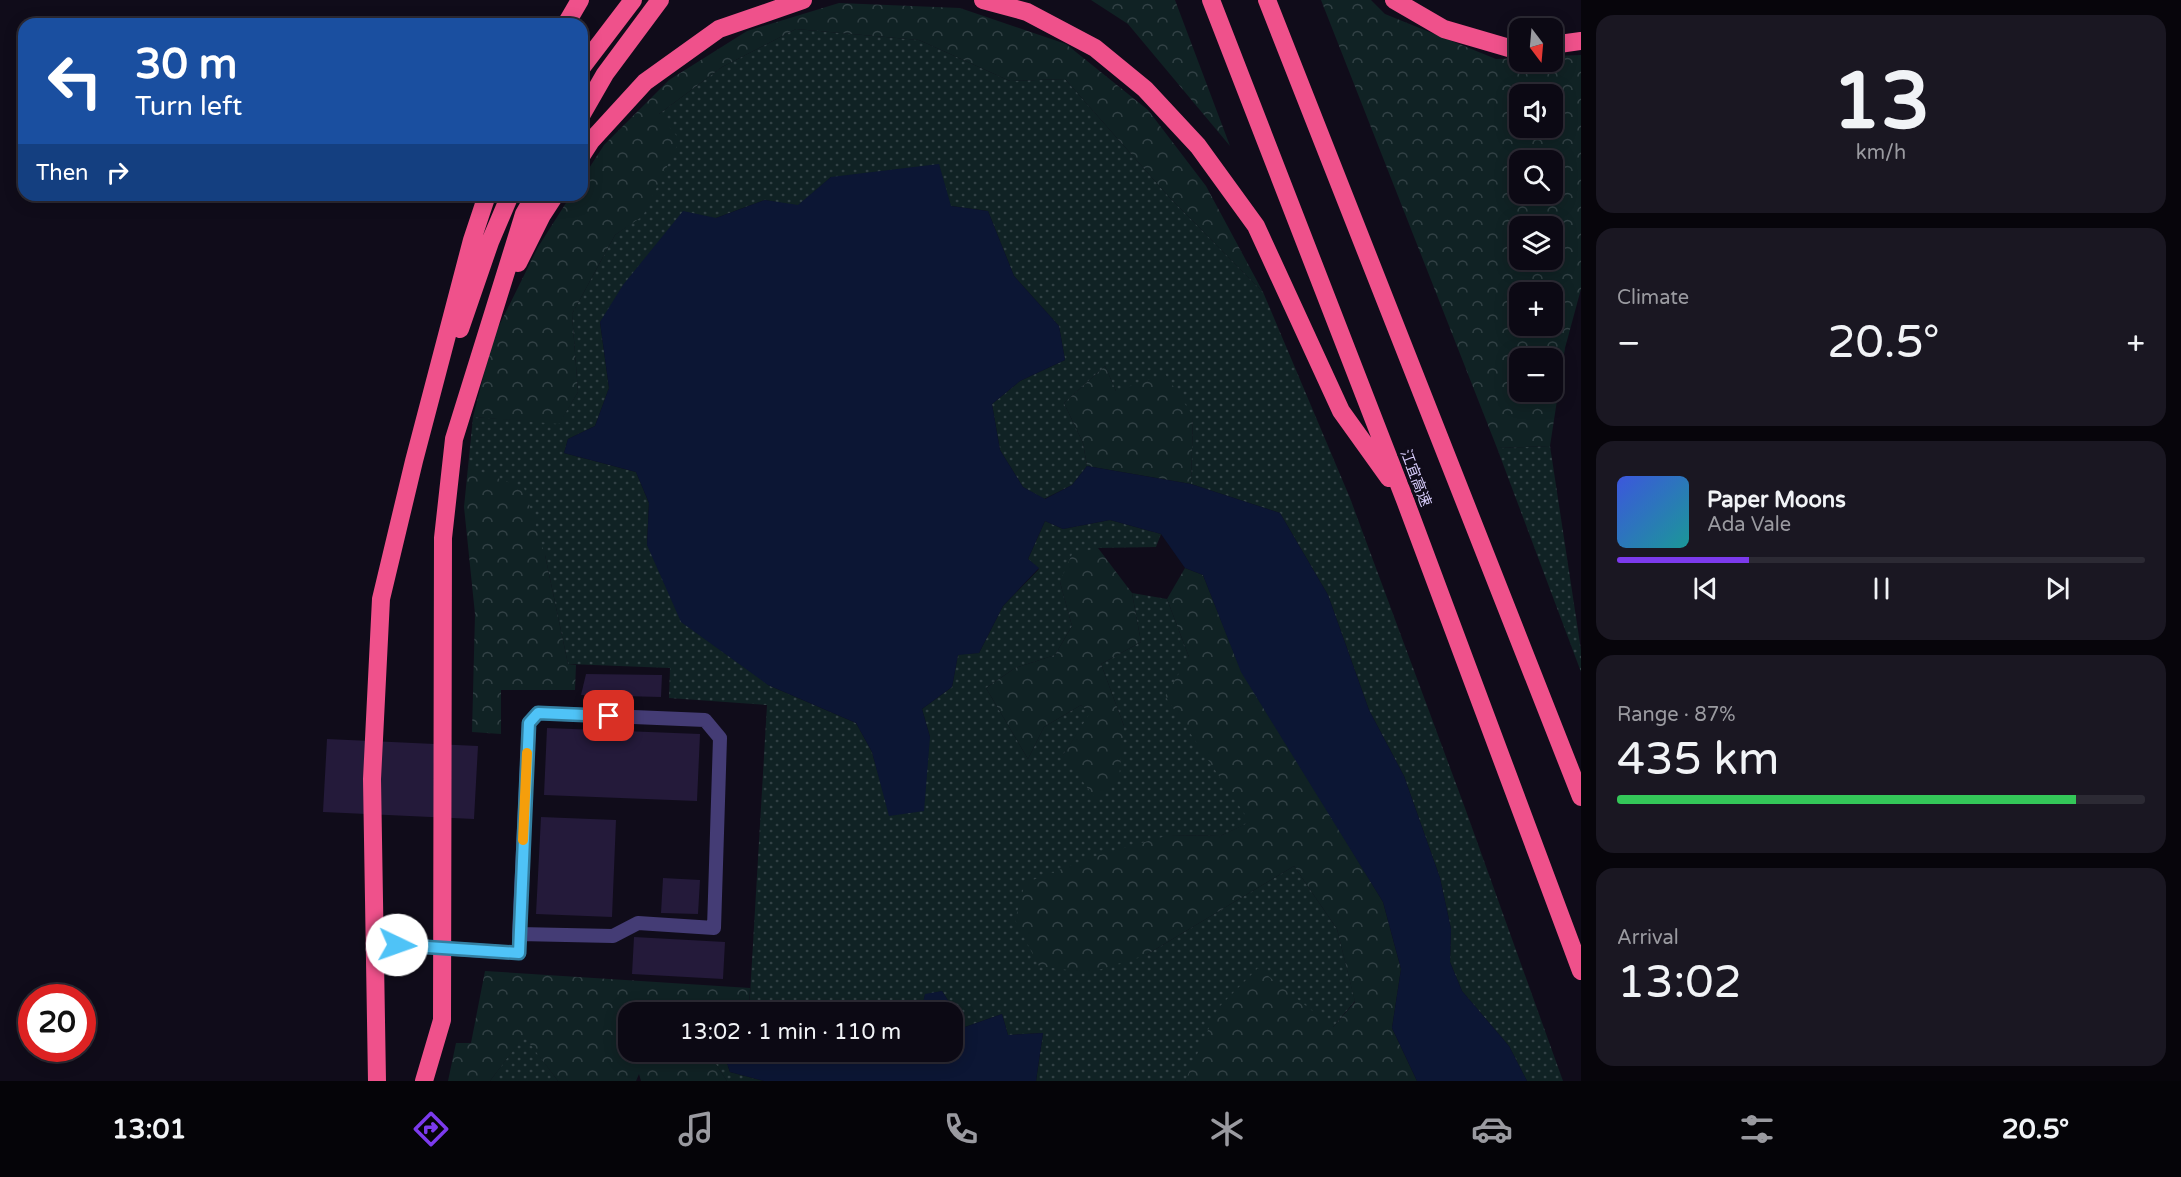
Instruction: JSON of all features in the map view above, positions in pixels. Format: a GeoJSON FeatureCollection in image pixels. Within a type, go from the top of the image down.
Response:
{"type":"FeatureCollection","features":[{"type":"Feature","properties":{"kind":"highway"},"geometry":{"type":"LineString","coordinates":[[570,18],[580,0]]}},
{"type":"Feature","properties":{"kind":"highway"},"geometry":{"type":"LineString","coordinates":[[588,59],[633,0]]}},
{"type":"Feature","properties":{"kind":"highway"},"geometry":{"type":"LineString","coordinates":[[588,104],[605,74],[660,0]]}},
{"type":"Feature","properties":{"kind":"highway"},"geometry":{"type":"LineString","coordinates":[[588,146],[645,82],[720,29],[803,0]]}},
{"type":"Feature","properties":{"kind":"highway"},"geometry":{"type":"LineString","coordinates":[[983,0],[1027,12],[1095,48],[1145,89],[1198,146],[1256,226],[1341,411],[1405,500]]}},
{"type":"Feature","properties":{"kind":"highway","name":"江宜高速"},"geometry":{"type":"LineString","coordinates":[[1212,0],[1405,500],[1581,970]]}},
{"type":"Feature","properties":{"kind":"highway"},"geometry":{"type":"LineString","coordinates":[[1267,0],[1581,797]]}},
{"type":"Feature","properties":{"kind":"highway"},"geometry":{"type":"LineString","coordinates":[[1394,0],[1444,29],[1509,48]]}},
{"type":"Feature","properties":{"kind":"highway"},"geometry":{"type":"LineString","coordinates":[[1563,43],[1581,41]]}},
{"type":"Feature","properties":{"kind":"highway"},"geometry":{"type":"LineString","coordinates":[[377,1081],[372,779],[381,599],[414,461],[472,240],[485,201]]}},
{"type":"Feature","properties":{"kind":"highway"},"geometry":{"type":"LineString","coordinates":[[414,461],[490,242],[507,201]]}},
{"type":"Feature","properties":{"kind":"highway"},"geometry":{"type":"LineString","coordinates":[[424,1081],[442,1020],[443,538],[454,439],[524,214],[532,201]]}},
{"type":"Feature","properties":{"kind":"highway"},"geometry":{"type":"LineString","coordinates":[[492,316],[551,201]]}},
{"type":"Feature","properties":{"kind":"lane"},"geometry":{"type":"LineString","coordinates":[[374,944],[519,953],[519,934],[529,723],[538,713],[705,720],[720,738],[714,928],[638,923],[613,936],[519,934]]}},
{"type":"Feature","properties":{"kind":"green space"},"geometry":{"type":"Polygon","coordinates":[[[1091,0],[1175,0],[1230,146],[1128,24],[1091,0]]]}},
{"type":"Feature","properties":{"kind":"green space"},"geometry":{"type":"Polygon","coordinates":[[[1321,0],[1371,0],[1385,14],[1496,59],[1509,58],[1509,72],[1563,72],[1563,56],[1581,55],[1581,289],[1563,361],[1563,348],[1509,348],[1509,402],[1557,402],[1550,446],[1497,448],[1321,0]]]}},
{"type":"Feature","properties":{"kind":"green space"},"geometry":{"type":"Polygon","coordinates":[[[839,3],[960,8],[1066,44],[1148,110],[1206,186],[1263,292],[1169,197],[1065,79],[1010,81],[919,40],[796,29],[722,67],[659,114],[680,140],[643,216],[615,235],[572,314],[578,392],[559,424],[473,417],[493,338],[538,247],[567,201],[588,201],[588,170],[604,145],[669,80],[747,31],[839,3]]]}},
{"type":"Feature","properties":{"kind":"green space"},"geometry":{"type":"Polygon","coordinates":[[[796,29],[919,40],[1010,81],[1065,79],[1169,197],[1263,292],[1350,498],[1563,1081],[1527,1081],[1509,1046],[1462,991],[1450,962],[1451,929],[1440,878],[1404,776],[1369,710],[1328,595],[1280,513],[1191,484],[1193,416],[1116,391],[1105,366],[1064,403],[1083,443],[1087,466],[1072,485],[1044,499],[1023,487],[1000,450],[992,404],[1020,381],[1065,360],[1059,326],[1014,276],[988,211],[951,206],[831,177],[798,206],[765,200],[716,218],[600,322],[609,388],[595,426],[568,439],[564,453],[636,472],[649,503],[647,545],[768,685],[856,723],[872,752],[890,816],[930,737],[922,709],[952,687],[958,654],[979,653],[1003,606],[1039,569],[1028,559],[1045,521],[1063,529],[1110,520],[1161,534],[1156,547],[1098,548],[1060,582],[1072,626],[1055,655],[1015,668],[986,688],[1028,759],[1044,727],[1081,705],[1091,713],[1063,755],[1124,726],[1101,664],[1141,642],[1132,593],[1167,599],[1189,657],[1222,779],[1251,822],[1220,836],[1169,835],[1146,955],[1294,866],[1337,929],[1355,1001],[1333,1027],[1187,1078],[1185,1081],[1036,1081],[1043,1033],[1008,1035],[1002,1014],[965,1027],[963,1002],[949,1002],[942,991],[925,995],[923,1002],[750,1002],[767,705],[669,698],[670,668],[568,664],[545,555],[468,467],[473,417],[559,423],[578,392],[572,314],[615,235],[643,215],[659,114],[722,67],[796,29]]]}},
{"type":"Feature","properties":{"kind":"green space"},"geometry":{"type":"Polygon","coordinates":[[[1105,366],[1116,391],[1165,374],[1193,416],[1191,484],[1087,466],[1083,443],[1064,403],[1105,366]]]}},
{"type":"Feature","properties":{"kind":"green space"},"geometry":{"type":"Polygon","coordinates":[[[1550,446],[1581,650],[1581,672],[1497,448],[1550,446]]]}},
{"type":"Feature","properties":{"kind":"green space"},"geometry":{"type":"Polygon","coordinates":[[[468,467],[524,488],[545,555],[568,664],[576,665],[575,690],[501,690],[501,734],[472,732],[475,614],[464,507],[468,467]]]}},
{"type":"Feature","properties":{"kind":"green space"},"geometry":{"type":"Polygon","coordinates":[[[1098,548],[1132,593],[1141,642],[1101,664],[1124,726],[1119,778],[1095,798],[1063,755],[1090,713],[1081,705],[1044,727],[1028,759],[986,688],[1015,668],[1055,655],[1072,626],[1060,582],[1072,554],[1098,548]]]}},
{"type":"Feature","properties":{"kind":"green space"},"geometry":{"type":"Polygon","coordinates":[[[1185,568],[1203,575],[1238,663],[1383,902],[1401,969],[1392,1028],[1417,1081],[1185,1081],[1218,1008],[1258,968],[1333,1027],[1355,1002],[1337,929],[1294,866],[1146,955],[1089,973],[1039,966],[1015,920],[1025,883],[1093,857],[1169,835],[1220,836],[1250,822],[1165,696],[1189,657],[1167,599],[1185,568]]]}},
{"type":"Feature","properties":{"kind":"green space"},"geometry":{"type":"Polygon","coordinates":[[[485,971],[750,988],[749,1002],[618,1002],[618,1062],[715,1062],[727,1081],[641,1081],[639,1074],[636,1081],[558,1081],[524,1036],[490,1081],[448,1081],[456,1043],[471,1043],[485,971]]]}},
{"type":"Feature","properties":{"kind":"green space"},"geometry":{"type":"Polygon","coordinates":[[[524,1035],[558,1081],[490,1081],[524,1035]]]}},
{"type":"Feature","properties":{"kind":"green space"},"geometry":{"type":"Polygon","coordinates":[[[715,1062],[726,1062],[730,1072],[764,1081],[727,1081],[715,1062]]]}},
{"type":"Feature","properties":{"kind":"water"},"geometry":{"type":"Polygon","coordinates":[[[939,164],[951,206],[988,211],[1014,276],[1059,326],[1065,360],[1020,381],[992,404],[1000,450],[1023,487],[1045,499],[1072,485],[1087,466],[1191,484],[1280,513],[1328,595],[1369,710],[1404,776],[1440,878],[1451,929],[1450,962],[1462,991],[1509,1046],[1527,1081],[1417,1081],[1392,1028],[1401,969],[1383,902],[1241,672],[1203,575],[1185,568],[1161,534],[1110,520],[1063,529],[1045,521],[1028,559],[1039,568],[1003,606],[979,653],[958,655],[952,687],[922,709],[930,737],[924,811],[889,816],[872,752],[856,723],[768,685],[681,622],[647,545],[649,503],[636,472],[564,453],[568,439],[595,426],[609,388],[600,322],[623,285],[683,211],[716,218],[765,200],[798,205],[831,177],[939,164]]]}},
{"type":"Feature","properties":{"kind":"water"},"geometry":{"type":"Polygon","coordinates":[[[942,991],[949,1002],[923,1002],[925,994],[942,991]]]}},
{"type":"Feature","properties":{"kind":"water"},"geometry":{"type":"Polygon","coordinates":[[[1002,1014],[1008,1035],[1043,1033],[1036,1081],[764,1081],[730,1072],[726,1062],[963,1062],[963,1024],[965,1027],[1002,1014]]]}},
{"type":"Feature","properties":{"kind":"building"},"geometry":{"type":"Polygon","coordinates":[[[586,674],[662,675],[661,697],[581,695],[586,674]]]}},
{"type":"Feature","properties":{"kind":"building"},"geometry":{"type":"Polygon","coordinates":[[[547,728],[700,734],[697,801],[544,795],[547,728]]]}},
{"type":"Feature","properties":{"kind":"building"},"geometry":{"type":"Polygon","coordinates":[[[327,739],[478,746],[474,819],[323,812],[327,739]]]}},
{"type":"Feature","properties":{"kind":"building"},"geometry":{"type":"Polygon","coordinates":[[[541,817],[616,820],[612,917],[536,914],[541,817]]]}},
{"type":"Feature","properties":{"kind":"building"},"geometry":{"type":"Polygon","coordinates":[[[663,878],[700,880],[698,914],[661,913],[663,878]]]}},
{"type":"Feature","properties":{"kind":"building"},"geometry":{"type":"Polygon","coordinates":[[[634,937],[725,942],[723,979],[632,974],[634,937]]]}},
{"type":"Feature","properties":{"kind":"slow traffic"},"geometry":{"type":"LineString","coordinates":[[523,840],[527,753]]}},
{"type":"Feature","properties":{"kind":"route"},"geometry":{"type":"LineString","coordinates":[[397,945],[519,953],[529,723],[538,713],[609,716]]}}]}
